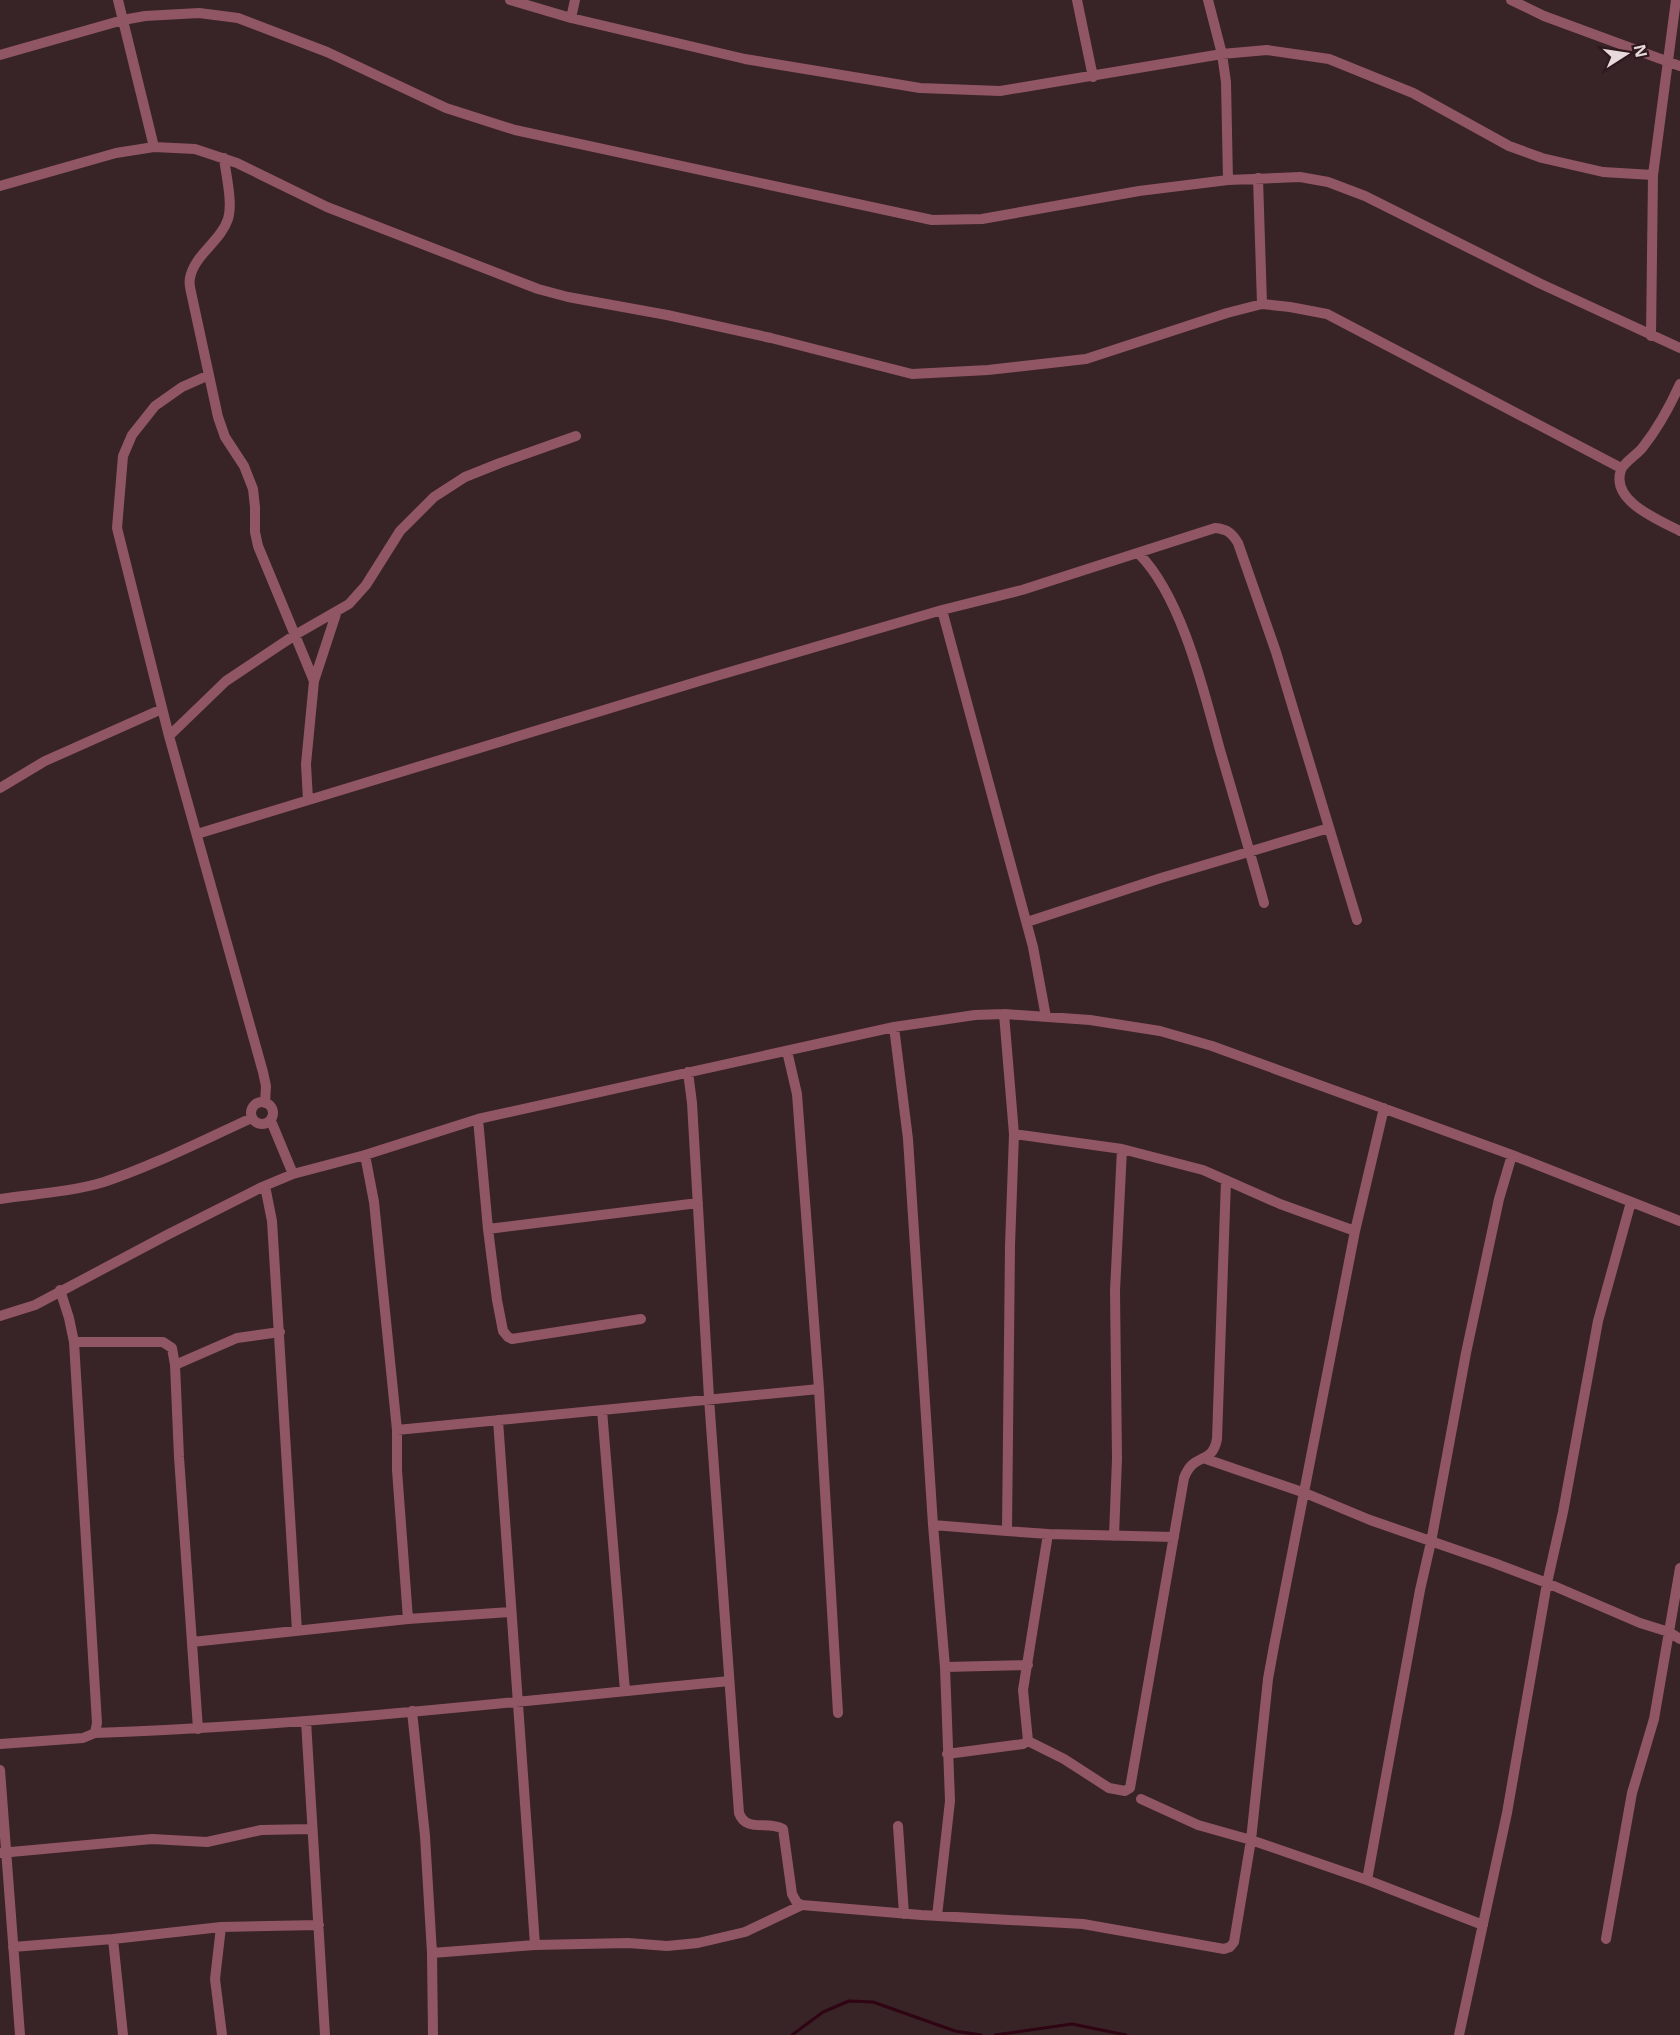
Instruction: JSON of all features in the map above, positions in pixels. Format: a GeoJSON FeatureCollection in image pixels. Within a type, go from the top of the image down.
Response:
{"type":"FeatureCollection","features":[{"type":"Feature","properties":{"kind":"street"},"geometry":{"type":"LineString","coordinates":[[118,0],[154,147]]}},
{"type":"Feature","properties":{"kind":"street"},"geometry":{"type":"LineString","coordinates":[[510,0],[571,18],[745,59],[920,88],[1000,91],[1222,54],[1267,50],[1329,59],[1413,93],[1509,146],[1542,158],[1603,172],[1653,175]]}},
{"type":"Feature","properties":{"kind":"street"},"geometry":{"type":"LineString","coordinates":[[571,18],[575,0]]}},
{"type":"Feature","properties":{"kind":"street"},"geometry":{"type":"LineString","coordinates":[[1077,0],[1093,77]]}},
{"type":"Feature","properties":{"kind":"street"},"geometry":{"type":"LineString","coordinates":[[1208,0],[1222,54],[1226,82],[1228,180]]}},
{"type":"Feature","properties":{"kind":"street"},"geometry":{"type":"LineString","coordinates":[[1511,0],[1544,16],[1680,66]]}},
{"type":"Feature","properties":{"kind":"street"},"geometry":{"type":"LineString","coordinates":[[1651,336],[1653,175],[1676,0]]}},
{"type":"Feature","properties":{"kind":"street"},"geometry":{"type":"LineString","coordinates":[[0,55],[123,20],[145,16],[199,13],[238,18],[327,52],[446,108],[515,130],[932,220],[982,219],[1139,191],[1228,180],[1300,177],[1328,182],[1347,189],[1680,348]]}},
{"type":"Feature","properties":{"kind":"street"},"geometry":{"type":"LineString","coordinates":[[0,186],[116,153],[154,147],[195,149],[237,163],[327,207],[538,289],[771,338],[912,374],[988,370],[1086,359],[1227,313],[1262,304],[1290,307],[1327,314],[1621,468]]}},
{"type":"Feature","properties":{"kind":"street"},"geometry":{"type":"LineString","coordinates":[[224,158],[228,218],[224,228],[195,267],[190,278],[190,292],[221,427],[244,466],[253,489],[258,546],[314,681]]}},
{"type":"Feature","properties":{"kind":"street"},"geometry":{"type":"LineString","coordinates":[[1258,178],[1262,304]]}},
{"type":"Feature","properties":{"kind":"street"},"geometry":{"type":"LineString","coordinates":[[209,375],[182,387],[155,406],[132,435],[123,456],[117,528],[169,736],[263,1072],[265,1103],[273,1110],[271,1121],[293,1174]]}},
{"type":"Feature","properties":{"kind":"street"},"geometry":{"type":"LineString","coordinates":[[1680,384],[1658,426],[1643,447],[1621,468],[1620,478],[1623,493],[1632,504],[1680,531]]}},
{"type":"Feature","properties":{"kind":"street"},"geometry":{"type":"LineString","coordinates":[[169,736],[226,681],[350,603],[366,585],[400,531],[434,497],[465,477],[576,436]]}},
{"type":"Feature","properties":{"kind":"street"},"geometry":{"type":"LineString","coordinates":[[197,834],[674,688],[942,610],[1022,590],[1215,528],[1224,528],[1238,543],[1276,652],[1357,920]]}},
{"type":"Feature","properties":{"kind":"street"},"geometry":{"type":"LineString","coordinates":[[1139,554],[1158,576],[1177,614],[1209,710],[1264,903]]}},
{"type":"Feature","properties":{"kind":"street"},"geometry":{"type":"LineString","coordinates":[[942,610],[1027,922],[1046,1017]]}},
{"type":"Feature","properties":{"kind":"street"},"geometry":{"type":"LineString","coordinates":[[308,800],[306,764],[314,681],[337,611]]}},
{"type":"Feature","properties":{"kind":"street"},"geometry":{"type":"LineString","coordinates":[[0,788],[45,762],[162,709]]}},
{"type":"Feature","properties":{"kind":"street"},"geometry":{"type":"LineString","coordinates":[[1027,922],[1329,828]]}},
{"type":"Feature","properties":{"kind":"street"},"geometry":{"type":"LineString","coordinates":[[1004,1014],[1014,1134],[1007,1531]]}},
{"type":"Feature","properties":{"kind":"street"},"geometry":{"type":"LineString","coordinates":[[0,1316],[35,1305],[60,1290],[293,1174],[365,1155],[478,1119],[894,1027],[975,1015],[1004,1014],[1090,1020],[1160,1031],[1212,1046],[1512,1155],[1680,1221]]}},
{"type":"Feature","properties":{"kind":"street"},"geometry":{"type":"LineString","coordinates":[[894,1027],[908,1139],[933,1525],[945,1667],[950,1801],[936,1916]]}},
{"type":"Feature","properties":{"kind":"street"},"geometry":{"type":"LineString","coordinates":[[787,1051],[797,1094],[819,1389],[838,1713]]}},
{"type":"Feature","properties":{"kind":"street"},"geometry":{"type":"LineString","coordinates":[[688,1072],[699,1203],[729,1681],[739,1813],[742,1822],[783,1829],[792,1894],[796,1903],[802,1905],[904,1914],[1083,1924],[1224,1949],[1230,1947],[1234,1942],[1251,1840],[1268,1679],[1354,1231],[1384,1108]]}},
{"type":"Feature","properties":{"kind":"street"},"geometry":{"type":"LineString","coordinates":[[252,1118],[255,1105],[265,1103]]}},
{"type":"Feature","properties":{"kind":"street"},"geometry":{"type":"LineString","coordinates":[[252,1118],[260,1124],[271,1121]]}},
{"type":"Feature","properties":{"kind":"street"},"geometry":{"type":"LineString","coordinates":[[0,1199],[70,1190],[103,1182],[252,1118]]}},
{"type":"Feature","properties":{"kind":"street"},"geometry":{"type":"LineString","coordinates":[[478,1119],[497,1300],[503,1331],[507,1337],[512,1340],[641,1319]]}},
{"type":"Feature","properties":{"kind":"street"},"geometry":{"type":"LineString","coordinates":[[1014,1134],[1122,1149],[1203,1170],[1280,1204],[1354,1231]]}},
{"type":"Feature","properties":{"kind":"street"},"geometry":{"type":"LineString","coordinates":[[1114,1536],[1117,1459],[1115,1291],[1122,1149]]}},
{"type":"Feature","properties":{"kind":"street"},"geometry":{"type":"LineString","coordinates":[[365,1155],[374,1202],[397,1431],[397,1470],[408,1619]]}},
{"type":"Feature","properties":{"kind":"street"},"geometry":{"type":"LineString","coordinates":[[1367,1880],[1466,1353],[1499,1199],[1512,1155]]}},
{"type":"Feature","properties":{"kind":"street"},"geometry":{"type":"LineString","coordinates":[[1028,1741],[1064,1759],[1109,1788],[1125,1791],[1130,1788],[1184,1478],[1188,1467],[1212,1455],[1217,1439],[1226,1179]]}},
{"type":"Feature","properties":{"kind":"street"},"geometry":{"type":"LineString","coordinates":[[265,1186],[272,1221],[280,1332],[297,1631]]}},
{"type":"Feature","properties":{"kind":"street"},"geometry":{"type":"LineString","coordinates":[[1459,2035],[1511,1790],[1547,1583],[1563,1512],[1598,1321],[1631,1202]]}},
{"type":"Feature","properties":{"kind":"street"},"geometry":{"type":"LineString","coordinates":[[488,1229],[699,1203]]}},
{"type":"Feature","properties":{"kind":"street"},"geometry":{"type":"LineString","coordinates":[[60,1290],[74,1342],[96,1699],[95,1733]]}},
{"type":"Feature","properties":{"kind":"street"},"geometry":{"type":"LineString","coordinates":[[175,1365],[237,1338],[280,1332]]}},
{"type":"Feature","properties":{"kind":"street"},"geometry":{"type":"LineString","coordinates":[[74,1342],[163,1342],[172,1348],[175,1365],[178,1447],[198,1729]]}},
{"type":"Feature","properties":{"kind":"street"},"geometry":{"type":"LineString","coordinates":[[397,1431],[710,1398],[819,1389]]}},
{"type":"Feature","properties":{"kind":"street"},"geometry":{"type":"LineString","coordinates":[[602,1410],[625,1691]]}},
{"type":"Feature","properties":{"kind":"street"},"geometry":{"type":"LineString","coordinates":[[498,1420],[535,1945]]}},
{"type":"Feature","properties":{"kind":"street"},"geometry":{"type":"LineString","coordinates":[[1203,1458],[1305,1493],[1370,1520],[1547,1583],[1640,1623],[1669,1632],[1680,1639]]}},
{"type":"Feature","properties":{"kind":"street"},"geometry":{"type":"LineString","coordinates":[[933,1525],[1048,1534],[1174,1537]]}},
{"type":"Feature","properties":{"kind":"street"},"geometry":{"type":"LineString","coordinates":[[1028,1741],[1023,1690],[1048,1534]]}},
{"type":"Feature","properties":{"kind":"street"},"geometry":{"type":"LineString","coordinates":[[1606,1939],[1632,1793],[1654,1719],[1680,1568]]}},
{"type":"Feature","properties":{"kind":"street"},"geometry":{"type":"LineString","coordinates":[[192,1642],[408,1619],[511,1612]]}},
{"type":"Feature","properties":{"kind":"street"},"geometry":{"type":"LineString","coordinates":[[945,1667],[1028,1665]]}},
{"type":"Feature","properties":{"kind":"street"},"geometry":{"type":"LineString","coordinates":[[0,1744],[83,1738],[95,1733],[198,1729],[306,1721],[729,1681]]}},
{"type":"Feature","properties":{"kind":"street"},"geometry":{"type":"LineString","coordinates":[[412,1711],[426,1836],[432,1953],[433,2035]]}},
{"type":"Feature","properties":{"kind":"street"},"geometry":{"type":"LineString","coordinates":[[306,1721],[325,2035]]}},
{"type":"Feature","properties":{"kind":"street"},"geometry":{"type":"LineString","coordinates":[[947,1754],[1023,1744],[1028,1741]]}},
{"type":"Feature","properties":{"kind":"street"},"geometry":{"type":"LineString","coordinates":[[0,1770],[3,1853],[20,2035]]}},
{"type":"Feature","properties":{"kind":"street"},"geometry":{"type":"LineString","coordinates":[[1141,1799],[1198,1825],[1251,1840],[1367,1880],[1484,1925]]}},
{"type":"Feature","properties":{"kind":"street"},"geometry":{"type":"LineString","coordinates":[[898,1826],[904,1914]]}},
{"type":"Feature","properties":{"kind":"street"},"geometry":{"type":"LineString","coordinates":[[3,1853],[152,1839],[207,1842],[261,1830],[312,1829]]}},
{"type":"Feature","properties":{"kind":"street"},"geometry":{"type":"LineString","coordinates":[[432,1953],[535,1945],[628,1943],[667,1946],[698,1943],[745,1932],[802,1905]]}},
{"type":"Feature","properties":{"kind":"street"},"geometry":{"type":"LineString","coordinates":[[13,1947],[221,1927],[319,1925]]}},
{"type":"Feature","properties":{"kind":"street"},"geometry":{"type":"LineString","coordinates":[[221,1927],[215,1979],[222,2035]]}},
{"type":"Feature","properties":{"kind":"street"},"geometry":{"type":"LineString","coordinates":[[112,1939],[123,2035]]}},
{"type":"Feature","properties":{"kind":"waterway"},"geometry":{"type":"LineString","coordinates":[[792,2035],[823,2012],[849,2001],[873,2002],[955,2031],[981,2035]]}},
{"type":"Feature","properties":{"kind":"waterway"},"geometry":{"type":"LineString","coordinates":[[995,2035],[1072,2024],[1126,2035]]}}]}
